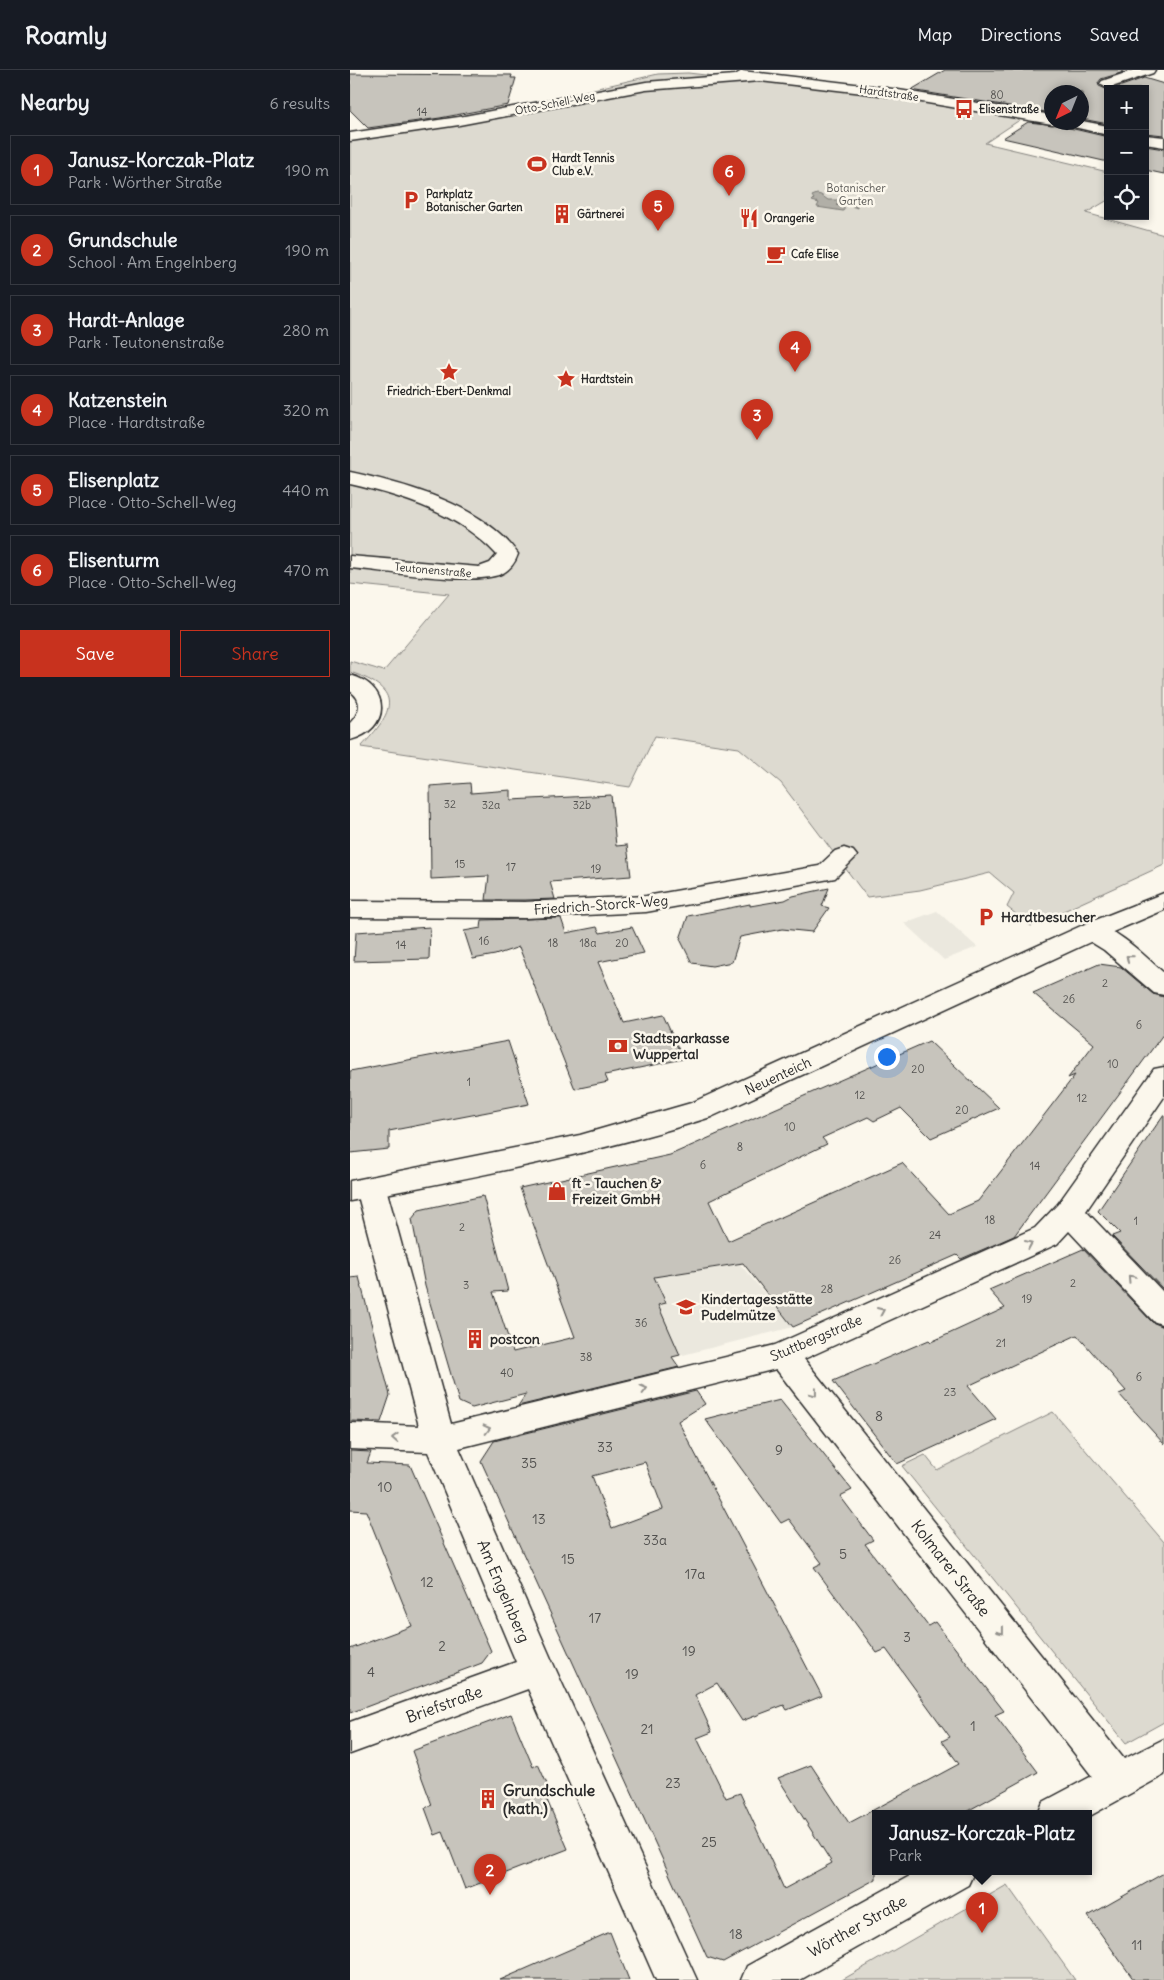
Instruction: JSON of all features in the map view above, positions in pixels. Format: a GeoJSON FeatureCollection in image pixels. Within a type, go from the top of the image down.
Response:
{"type":"FeatureCollection","features":[{"type":"Feature","properties":{"kind":"street","name":"Hardtstraße"},"geometry":{"type":"LineString","coordinates":[[666,70],[708,72],[880,91],[1044,119]]}},
{"type":"Feature","properties":{"kind":"street"},"geometry":{"type":"LineString","coordinates":[[1107,84],[1148,70]]}},
{"type":"Feature","properties":{"kind":"street","name":"Otto-Schell-Weg"},"geometry":{"type":"LineString","coordinates":[[350,137],[459,121],[646,86],[761,78]]}},
{"type":"Feature","properties":{"kind":"street"},"geometry":{"type":"LineString","coordinates":[[1089,127],[1104,130]]}},
{"type":"Feature","properties":{"kind":"street"},"geometry":{"type":"LineString","coordinates":[[1149,139],[1164,142]]}},
{"type":"Feature","properties":{"kind":"street","name":"Teutonenstraße"},"geometry":{"type":"LineString","coordinates":[[350,478],[399,489],[451,512],[492,537],[508,554],[506,561],[498,568],[480,574],[350,562]]}},
{"type":"Feature","properties":{"kind":"street"},"geometry":{"type":"LineString","coordinates":[[350,682],[368,695],[372,704],[370,716],[361,727],[350,733]]}},
{"type":"Feature","properties":{"kind":"street","name":"Friedrich-Storck-Weg"},"geometry":{"type":"LineString","coordinates":[[350,910],[525,910],[646,904],[807,874],[826,873],[844,856]]}},
{"type":"Feature","properties":{"kind":"street","name":"Neuenteich"},"geometry":{"type":"LineString","coordinates":[[361,1189],[580,1145],[642,1130],[701,1110],[1092,931],[1164,900]]}},
{"type":"Feature","properties":{"kind":"street"},"geometry":{"type":"LineString","coordinates":[[1092,931],[1112,944],[1164,987]]}},
{"type":"Feature","properties":{"kind":"street","name":"Stuttbergstraße"},"geometry":{"type":"LineString","coordinates":[[350,1436],[439,1440],[784,1355],[1046,1236],[1069,1212],[1164,1076]]}},
{"type":"Feature","properties":{"kind":"street","name":"Am Engelnberg"},"geometry":{"type":"LineString","coordinates":[[361,1189],[439,1440],[538,1670],[677,1980]]}},
{"type":"Feature","properties":{"kind":"street"},"geometry":{"type":"LineString","coordinates":[[1069,1212],[1164,1313]]}},
{"type":"Feature","properties":{"kind":"street","name":"Kolmarer Straße"},"geometry":{"type":"LineString","coordinates":[[784,1355],[1118,1780]]}},
{"type":"Feature","properties":{"kind":"street","name":"Briefstraße"},"geometry":{"type":"LineString","coordinates":[[350,1738],[538,1670]]}},
{"type":"Feature","properties":{"kind":"street"},"geometry":{"type":"LineString","coordinates":[[1064,1810],[1164,1756]]}},
{"type":"Feature","properties":{"kind":"street","name":"Wörther Straße"},"geometry":{"type":"LineString","coordinates":[[761,1980],[949,1875]]}},
{"type":"Feature","properties":{"kind":"shaded area"},"geometry":{"type":"Polygon","coordinates":[[[817,194],[828,200],[841,200],[857,206],[857,208],[843,203],[836,205],[845,208],[843,211],[817,207],[819,203],[812,201],[814,199],[812,196],[817,194]]]}},
{"type":"Feature","properties":{"kind":"shaded area"},"geometry":{"type":"Polygon","coordinates":[[[937,911],[977,947],[944,960],[904,923],[937,911]]]}},
{"type":"Feature","properties":{"kind":"shaded area","name":"Kindertagesstätte Pudelmütze"},"geometry":{"type":"Polygon","coordinates":[[[740,1264],[793,1327],[620,1371],[586,1284],[654,1277],[740,1264]]]}},
{"type":"Feature","properties":{"kind":"green space","name":"Botanischer Garten"},"geometry":{"type":"Polygon","coordinates":[[[688,73],[872,94],[1021,119],[985,143],[1104,171],[1104,202],[1086,213],[1104,218],[1104,220],[1111,220],[1164,235],[1164,865],[1031,926],[1007,907],[1014,893],[990,873],[920,890],[867,897],[781,783],[739,748],[655,736],[630,787],[361,747],[381,723],[387,713],[388,703],[386,694],[380,686],[350,672],[350,661],[384,671],[449,594],[350,584],[350,135],[553,107],[555,98],[658,74],[688,73]]]}},
{"type":"Feature","properties":{"kind":"green space"},"geometry":{"type":"Polygon","coordinates":[[[1053,1412],[1164,1542],[1164,1722],[1126,1743],[902,1466],[925,1455],[937,1470],[1053,1412]]]}},
{"type":"Feature","properties":{"kind":"green space"},"geometry":{"type":"Polygon","coordinates":[[[1007,1885],[1075,1980],[842,1980],[1007,1885]]]}},
{"type":"Feature","properties":{"kind":"building"},"geometry":{"type":"Polygon","coordinates":[[[945,70],[1119,70],[1124,72],[1101,79],[1098,83],[1099,86],[1104,88],[1104,123],[1089,120],[1089,85],[1044,85],[1044,112],[911,90],[945,70]]]}},
{"type":"Feature","properties":{"kind":"building"},"geometry":{"type":"Polygon","coordinates":[[[350,74],[512,75],[511,78],[516,78],[508,105],[440,118],[368,128],[350,110],[350,74]]]}},
{"type":"Feature","properties":{"kind":"building"},"geometry":{"type":"Polygon","coordinates":[[[1144,78],[1164,84],[1164,135],[1149,133],[1149,85],[1124,85],[1144,78]]]}},
{"type":"Feature","properties":{"kind":"building"},"geometry":{"type":"Polygon","coordinates":[[[1028,122],[1044,124],[1044,130],[1078,130],[1104,136],[1104,161],[1003,138],[1028,122]]]}},
{"type":"Feature","properties":{"kind":"building"},"geometry":{"type":"Polygon","coordinates":[[[1149,147],[1164,149],[1164,174],[1149,171],[1149,147]]]}},
{"type":"Feature","properties":{"kind":"building"},"geometry":{"type":"Polygon","coordinates":[[[470,783],[471,793],[511,790],[511,800],[611,795],[616,846],[627,845],[631,876],[550,882],[555,899],[525,900],[486,900],[489,876],[431,879],[430,786],[470,783]]]}},
{"type":"Feature","properties":{"kind":"building"},"geometry":{"type":"Polygon","coordinates":[[[829,888],[822,906],[829,908],[812,932],[782,929],[740,937],[732,962],[712,966],[692,963],[680,939],[688,916],[750,904],[750,906],[785,900],[793,896],[829,888]]]}},
{"type":"Feature","properties":{"kind":"building"},"geometry":{"type":"Polygon","coordinates":[[[561,918],[566,933],[597,927],[600,933],[632,927],[644,953],[598,962],[624,1023],[663,1015],[683,1059],[605,1075],[608,1082],[575,1089],[519,947],[495,955],[473,959],[464,931],[481,928],[482,920],[561,918]]]}},
{"type":"Feature","properties":{"kind":"building"},"geometry":{"type":"Polygon","coordinates":[[[430,927],[429,959],[354,961],[356,932],[430,927]]]}},
{"type":"Feature","properties":{"kind":"building"},"geometry":{"type":"Polygon","coordinates":[[[1099,964],[1121,967],[1153,994],[1164,997],[1164,1033],[1014,1236],[961,1259],[957,1255],[793,1327],[743,1263],[654,1277],[666,1303],[658,1305],[680,1355],[672,1357],[679,1367],[518,1406],[526,1394],[472,1408],[459,1402],[425,1286],[412,1219],[419,1210],[483,1196],[508,1291],[493,1292],[513,1352],[575,1337],[520,1188],[670,1155],[929,1041],[999,1108],[931,1138],[901,1108],[874,1121],[868,1117],[822,1138],[827,1144],[709,1201],[728,1241],[902,1163],[949,1214],[978,1201],[1075,1075],[1068,1078],[1094,1044],[1033,993],[1099,964]]]}},
{"type":"Feature","properties":{"kind":"building"},"geometry":{"type":"Polygon","coordinates":[[[508,1041],[529,1104],[389,1131],[389,1149],[350,1153],[350,1071],[508,1041]]]}},
{"type":"Feature","properties":{"kind":"building"},"geometry":{"type":"Polygon","coordinates":[[[1164,1114],[1164,1290],[1112,1236],[1120,1233],[1098,1211],[1164,1114]]]}},
{"type":"Feature","properties":{"kind":"building"},"geometry":{"type":"Polygon","coordinates":[[[1083,1249],[1152,1322],[1164,1327],[1164,1444],[1119,1394],[1126,1391],[1077,1335],[968,1386],[996,1419],[897,1464],[833,1381],[929,1340],[931,1342],[1005,1308],[989,1290],[1083,1249]]]}},
{"type":"Feature","properties":{"kind":"building"},"geometry":{"type":"Polygon","coordinates":[[[359,1277],[390,1395],[381,1422],[350,1421],[350,1278],[359,1277]]]}},
{"type":"Feature","properties":{"kind":"building"},"geometry":{"type":"Polygon","coordinates":[[[696,1391],[705,1404],[678,1421],[822,1696],[787,1710],[784,1705],[742,1721],[717,1683],[695,1695],[712,1732],[697,1738],[726,1798],[740,1793],[784,1889],[832,1863],[778,1778],[811,1765],[849,1823],[872,1811],[872,1875],[876,1875],[876,1879],[723,1962],[707,1957],[481,1461],[494,1441],[696,1391]],[[645,1462],[592,1476],[612,1528],[663,1509],[645,1462]]]}},
{"type":"Feature","properties":{"kind":"building"},"geometry":{"type":"Polygon","coordinates":[[[780,1400],[852,1490],[840,1496],[873,1540],[865,1544],[928,1626],[935,1622],[1004,1711],[995,1715],[1038,1772],[969,1810],[873,1810],[959,1764],[942,1741],[950,1737],[886,1649],[877,1653],[814,1567],[822,1563],[789,1519],[781,1523],[705,1419],[780,1400]]]}},
{"type":"Feature","properties":{"kind":"building"},"geometry":{"type":"Polygon","coordinates":[[[350,1451],[371,1452],[367,1463],[410,1465],[491,1651],[482,1663],[350,1713],[350,1649],[412,1626],[366,1511],[350,1510],[350,1451]]]}},
{"type":"Feature","properties":{"kind":"building","name":"Grundschule (kath.)"},"geometry":{"type":"Polygon","coordinates":[[[511,1714],[533,1767],[538,1764],[550,1791],[544,1793],[568,1849],[465,1889],[443,1832],[435,1835],[425,1808],[432,1805],[412,1751],[511,1714]]]}},
{"type":"Feature","properties":{"kind":"building"},"geometry":{"type":"Polygon","coordinates":[[[1164,1873],[1164,1980],[1134,1980],[1088,1916],[1164,1873]]]}},
{"type":"Feature","properties":{"kind":"building"},"geometry":{"type":"Polygon","coordinates":[[[610,1932],[629,1980],[500,1980],[610,1932]]]}},
{"type":"Feature","properties":{"kind":"place","name":"Elisenstraße"},"geometry":{"type":"Point","coordinates":[964,109]}},
{"type":"Feature","properties":{"kind":"place","name":"Hardt Tennis Club e.V."},"geometry":{"type":"Point","coordinates":[537,164]}},
{"type":"Feature","properties":{"kind":"place","name":"Elisenturm"},"geometry":{"type":"Point","coordinates":[729,196]}},
{"type":"Feature","properties":{"kind":"place","name":"Parkplatz Botanischer Garten"},"geometry":{"type":"Point","coordinates":[411,200]}},
{"type":"Feature","properties":{"kind":"place","name":"Gärtnerei"},"geometry":{"type":"Point","coordinates":[562,214]}},
{"type":"Feature","properties":{"kind":"place","name":"Orangerie"},"geometry":{"type":"Point","coordinates":[749,218]}},
{"type":"Feature","properties":{"kind":"place","name":"Elisenplatz"},"geometry":{"type":"Point","coordinates":[658,231]}},
{"type":"Feature","properties":{"kind":"place","name":"Cafe Elise"},"geometry":{"type":"Point","coordinates":[776,254]}},
{"type":"Feature","properties":{"kind":"place","name":"Friedrich-Ebert-Denkmal"},"geometry":{"type":"Point","coordinates":[449,372]}},
{"type":"Feature","properties":{"kind":"place","name":"Katzenstein"},"geometry":{"type":"Point","coordinates":[795,372]}},
{"type":"Feature","properties":{"kind":"place","name":"Hardtstein"},"geometry":{"type":"Point","coordinates":[566,379]}},
{"type":"Feature","properties":{"kind":"place","name":"Hardt-Anlage"},"geometry":{"type":"Point","coordinates":[757,440]}},
{"type":"Feature","properties":{"kind":"place","name":"Hardtbesucher"},"geometry":{"type":"Point","coordinates":[986,917]}},
{"type":"Feature","properties":{"kind":"place","name":"Stadtsparkasse Wuppertal"},"geometry":{"type":"Point","coordinates":[618,1046]}},
{"type":"Feature","properties":{"kind":"place","name":"ft - Tauchen & Freizeit GmbH"},"geometry":{"type":"Point","coordinates":[557,1191]}},
{"type":"Feature","properties":{"kind":"place","name":"Kindertagesstätte Pudelmütze"},"geometry":{"type":"Point","coordinates":[686,1307]}},
{"type":"Feature","properties":{"kind":"place","name":"postcon"},"geometry":{"type":"Point","coordinates":[475,1339]}},
{"type":"Feature","properties":{"kind":"place","name":"Grundschule (kath.)"},"geometry":{"type":"Point","coordinates":[488,1799]}},
{"type":"Feature","properties":{"kind":"place","name":"Grundschule"},"geometry":{"type":"Point","coordinates":[490,1895]}},
{"type":"Feature","properties":{"kind":"place","name":"Janusz-Korczak-Platz"},"geometry":{"type":"Point","coordinates":[982,1933]}}]}
